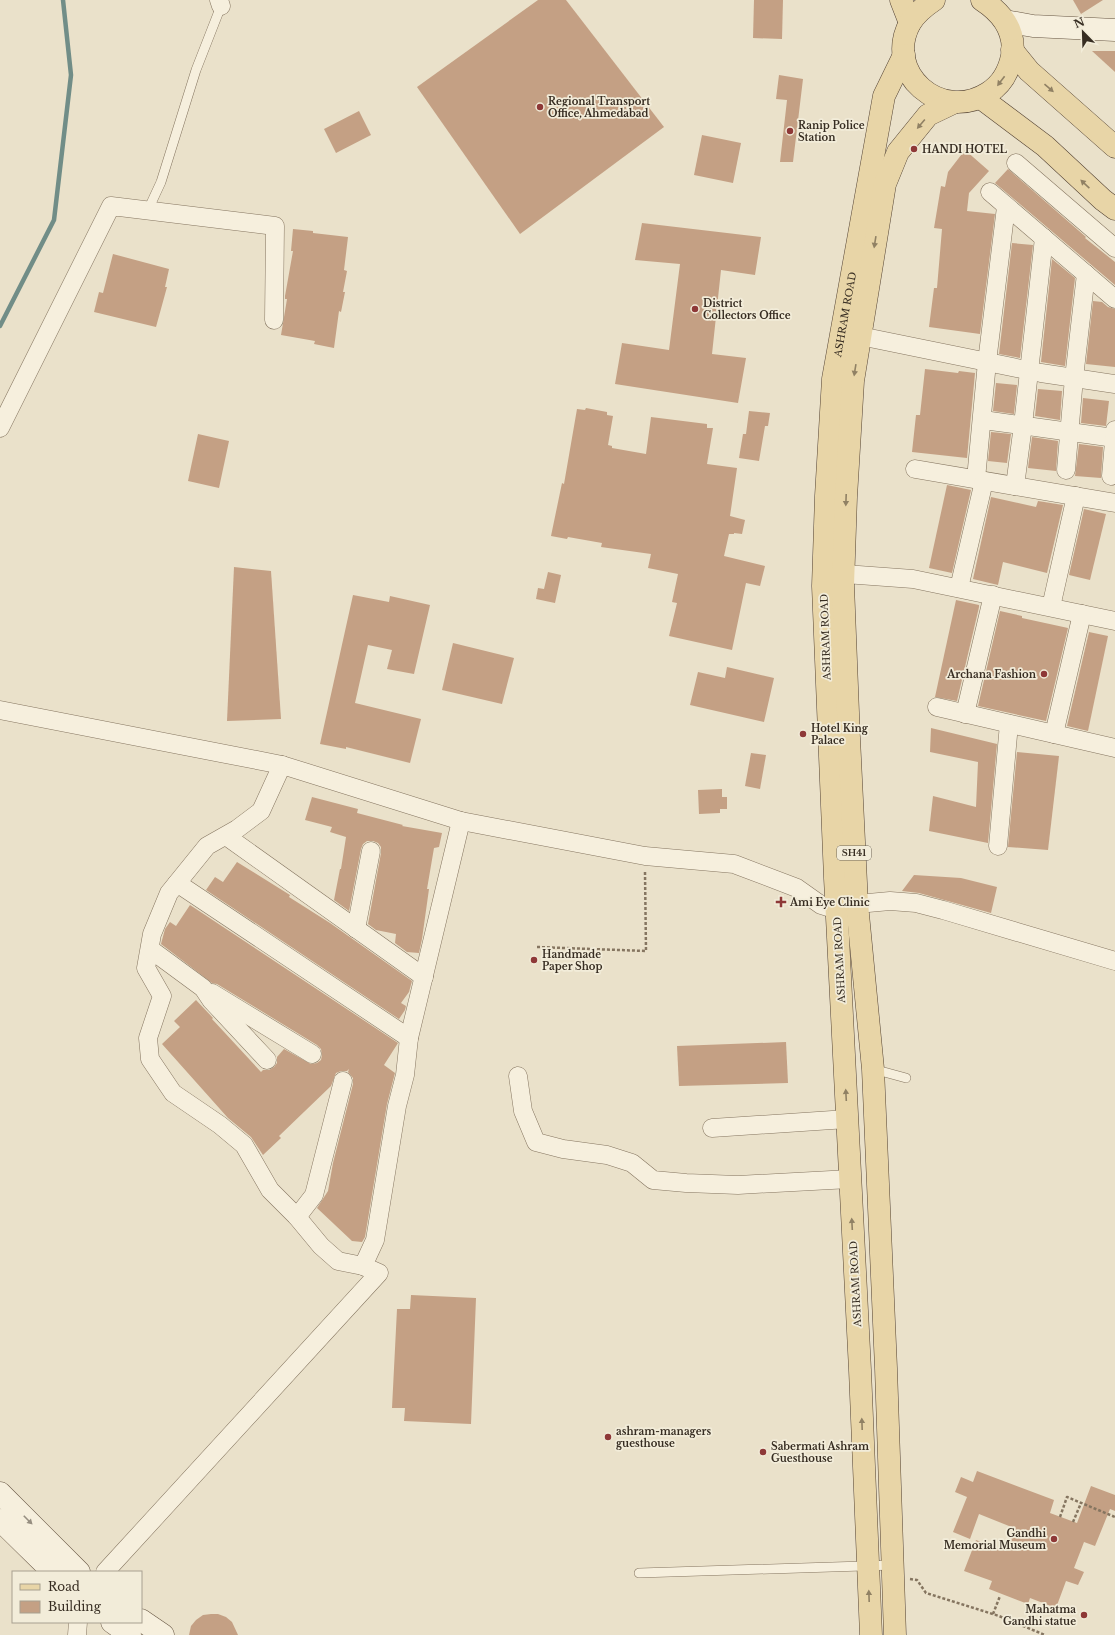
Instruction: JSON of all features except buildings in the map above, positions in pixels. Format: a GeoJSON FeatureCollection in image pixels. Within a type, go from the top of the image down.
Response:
{"type":"FeatureCollection","features":[{"type":"Feature","properties":{"kind":"main road"},"geometry":{"type":"LineString","coordinates":[[901,0],[910,23]]}},
{"type":"Feature","properties":{"kind":"main road"},"geometry":{"type":"LineString","coordinates":[[934,0],[920,10],[910,23],[905,38],[904,55],[909,72],[920,88],[936,98],[953,103],[968,102],[981,98],[994,90],[1010,65],[1012,50],[1011,35],[1005,21],[995,9],[982,0]]}},
{"type":"Feature","properties":{"kind":"main road"},"geometry":{"type":"LineString","coordinates":[[1012,50],[1029,71],[1115,147]]}},
{"type":"Feature","properties":{"kind":"main road","name":"ASHRAM ROAD"},"geometry":{"type":"LineString","coordinates":[[871,1635],[847,1119],[847,907],[834,574],[826,496],[833,379],[884,96],[904,55]]}},
{"type":"Feature","properties":{"kind":"main road"},"geometry":{"type":"LineString","coordinates":[[981,98],[1045,146],[1103,200],[1115,209]]}},
{"type":"Feature","properties":{"kind":"main road","name":"ASHRAM ROAD"},"geometry":{"type":"LineString","coordinates":[[834,574],[846,497],[853,381],[885,184],[898,152],[928,115],[953,103]]}},
{"type":"Feature","properties":{"kind":"main road","name":"ASHRAM ROAD"},"geometry":{"type":"LineString","coordinates":[[847,907],[873,1069],[895,1635]]}},
{"type":"Feature","properties":{"kind":"street"},"geometry":{"type":"LineString","coordinates":[[1005,21],[1033,26],[1115,30]]}},
{"type":"Feature","properties":{"kind":"street"},"geometry":{"type":"LineString","coordinates":[[1016,163],[1115,248]]}},
{"type":"Feature","properties":{"kind":"street"},"geometry":{"type":"LineString","coordinates":[[990,192],[1115,299]]}},
{"type":"Feature","properties":{"kind":"street"},"geometry":{"type":"LineString","coordinates":[[0,428],[111,206],[275,226],[274,320]]}},
{"type":"Feature","properties":{"kind":"street"},"geometry":{"type":"LineString","coordinates":[[959,588],[980,480],[987,362],[1006,207]]}},
{"type":"Feature","properties":{"kind":"street"},"geometry":{"type":"LineString","coordinates":[[1015,486],[1044,238]]}},
{"type":"Feature","properties":{"kind":"street"},"geometry":{"type":"LineString","coordinates":[[1066,470],[1074,378],[1086,274]]}},
{"type":"Feature","properties":{"kind":"street"},"geometry":{"type":"LineString","coordinates":[[860,336],[1029,371],[1115,384]]}},
{"type":"Feature","properties":{"kind":"street"},"geometry":{"type":"LineString","coordinates":[[983,420],[1069,432],[1115,435],[1111,476]]}},
{"type":"Feature","properties":{"kind":"street"},"geometry":{"type":"LineString","coordinates":[[915,469],[1115,503]]}},
{"type":"Feature","properties":{"kind":"street"},"geometry":{"type":"LineString","coordinates":[[1050,607],[1076,496]]}},
{"type":"Feature","properties":{"kind":"street"},"geometry":{"type":"LineString","coordinates":[[834,574],[912,579],[1115,621]]}},
{"type":"Feature","properties":{"kind":"street"},"geometry":{"type":"LineString","coordinates":[[965,714],[993,595]]}},
{"type":"Feature","properties":{"kind":"street"},"geometry":{"type":"LineString","coordinates":[[1054,734],[1082,614]]}},
{"type":"Feature","properties":{"kind":"street"},"geometry":{"type":"LineString","coordinates":[[936,707],[1115,748]]}},
{"type":"Feature","properties":{"kind":"street"},"geometry":{"type":"LineString","coordinates":[[0,710],[282,765],[461,821],[645,856],[734,864],[797,888],[821,905],[847,907],[890,901],[916,903],[1115,961]]}},
{"type":"Feature","properties":{"kind":"street"},"geometry":{"type":"LineString","coordinates":[[998,846],[1009,724]]}},
{"type":"Feature","properties":{"kind":"street"},"geometry":{"type":"LineString","coordinates":[[107,1571],[380,1273],[363,1266],[338,1261],[321,1246],[297,1217],[270,1190],[244,1145],[220,1124],[173,1093],[150,1059],[148,1038],[162,996],[146,968],[152,934],[170,893],[207,846],[237,829],[261,811],[282,765]]}},
{"type":"Feature","properties":{"kind":"street"},"geometry":{"type":"LineString","coordinates":[[363,1266],[375,1240],[397,1106],[405,1075],[409,1038],[461,821]]}},
{"type":"Feature","properties":{"kind":"street"},"geometry":{"type":"LineString","coordinates":[[226,836],[424,978]]}},
{"type":"Feature","properties":{"kind":"street"},"geometry":{"type":"LineString","coordinates":[[356,929],[372,851]]}},
{"type":"Feature","properties":{"kind":"street"},"geometry":{"type":"LineString","coordinates":[[177,884],[409,1038]]}},
{"type":"Feature","properties":{"kind":"street"},"geometry":{"type":"LineString","coordinates":[[150,949],[203,988],[312,1054]]}},
{"type":"Feature","properties":{"kind":"street"},"geometry":{"type":"LineString","coordinates":[[203,988],[211,1000],[267,1060]]}},
{"type":"Feature","properties":{"kind":"street"},"geometry":{"type":"LineString","coordinates":[[518,1076],[523,1111],[536,1142],[563,1149],[606,1155],[632,1163],[653,1180],[738,1185],[850,1179]]}},
{"type":"Feature","properties":{"kind":"street"},"geometry":{"type":"LineString","coordinates":[[297,1217],[314,1195],[343,1081]]}},
{"type":"Feature","properties":{"kind":"street"},"geometry":{"type":"LineString","coordinates":[[712,1128],[847,1119]]}},
{"type":"Feature","properties":{"kind":"street"},"geometry":{"type":"LineString","coordinates":[[0,1493],[78,1571]]}},
{"type":"Feature","properties":{"kind":"street"},"geometry":{"type":"LineString","coordinates":[[0,1520],[51,1571]]}},
{"type":"Feature","properties":{"kind":"street"},"geometry":{"type":"LineString","coordinates":[[142,1621],[163,1635]]}},
{"type":"Feature","properties":{"kind":"street"},"geometry":{"type":"LineString","coordinates":[[77,1635],[78,1623]]}},
{"type":"Feature","properties":{"kind":"street"},"geometry":{"type":"LineString","coordinates":[[113,1623],[130,1635]]}},
{"type":"Feature","properties":{"kind":"lane"},"geometry":{"type":"LineString","coordinates":[[148,210],[161,182],[196,70],[220,3]]}},
{"type":"Feature","properties":{"kind":"lane"},"geometry":{"type":"LineString","coordinates":[[873,1069],[906,1078]]}},
{"type":"Feature","properties":{"kind":"lane"},"geometry":{"type":"LineString","coordinates":[[639,1573],[868,1566],[893,1571]]}},
{"type":"Feature","properties":{"kind":"path"},"geometry":{"type":"LineString","coordinates":[[537,947],[646,951],[645,856]]}},
{"type":"Feature","properties":{"kind":"path"},"geometry":{"type":"LineString","coordinates":[[1060,1517],[1068,1497],[1115,1517]]}},
{"type":"Feature","properties":{"kind":"path"},"geometry":{"type":"LineString","coordinates":[[1073,1522],[1081,1503]]}},
{"type":"Feature","properties":{"kind":"path"},"geometry":{"type":"LineString","coordinates":[[893,1571],[917,1580],[926,1593],[992,1614],[1045,1635]]}},
{"type":"Feature","properties":{"kind":"path"},"geometry":{"type":"LineString","coordinates":[[992,1614],[1000,1596]]}},
{"type":"Feature","properties":{"kind":"waterway"},"geometry":{"type":"LineString","coordinates":[[0,326],[54,220],[71,75],[63,0]]}},
{"type":"Feature","properties":{"kind":"place","name":"Regional Transport Office, Ahmedabad"},"geometry":{"type":"Point","coordinates":[540,107]}},
{"type":"Feature","properties":{"kind":"place","name":"Ranip Police Station"},"geometry":{"type":"Point","coordinates":[790,131]}},
{"type":"Feature","properties":{"kind":"place","name":"HANDI HOTEL"},"geometry":{"type":"Point","coordinates":[914,149]}},
{"type":"Feature","properties":{"kind":"place","name":"District Collectors Office"},"geometry":{"type":"Point","coordinates":[695,309]}},
{"type":"Feature","properties":{"kind":"place","name":"Archana Fashion"},"geometry":{"type":"Point","coordinates":[1044,674]}},
{"type":"Feature","properties":{"kind":"place","name":"Hotel King Palace"},"geometry":{"type":"Point","coordinates":[803,734]}},
{"type":"Feature","properties":{"kind":"place","name":"Ami Eye Clinic"},"geometry":{"type":"Point","coordinates":[781,902]}},
{"type":"Feature","properties":{"kind":"place","name":"Handmade Paper Shop"},"geometry":{"type":"Point","coordinates":[534,960]}},
{"type":"Feature","properties":{"kind":"place","name":"ashram-managers guesthouse"},"geometry":{"type":"Point","coordinates":[608,1437]}},
{"type":"Feature","properties":{"kind":"place","name":"Sabermati Ashram Guesthouse"},"geometry":{"type":"Point","coordinates":[763,1452]}},
{"type":"Feature","properties":{"kind":"place","name":"Gandhi Memorial Museum"},"geometry":{"type":"Point","coordinates":[1054,1539]}},
{"type":"Feature","properties":{"kind":"place","name":"Mahatma Gandhi statue"},"geometry":{"type":"Point","coordinates":[1084,1615]}}]}
